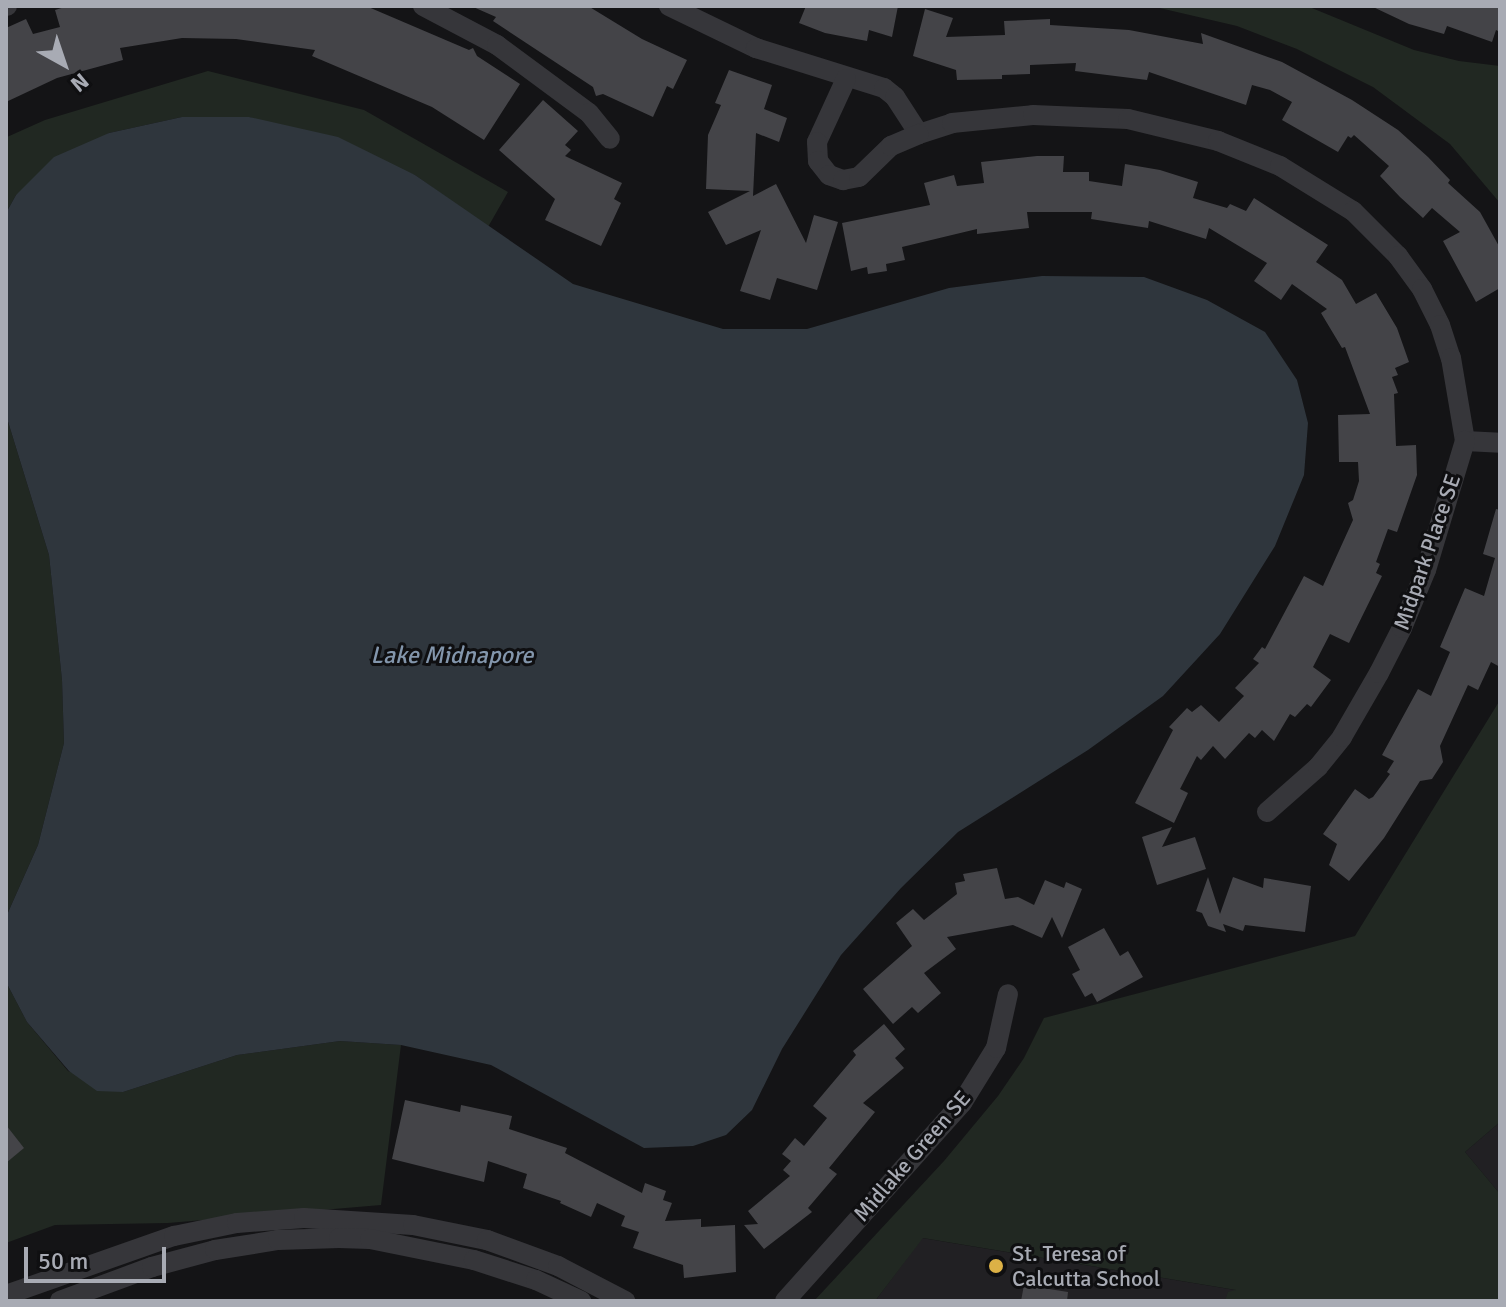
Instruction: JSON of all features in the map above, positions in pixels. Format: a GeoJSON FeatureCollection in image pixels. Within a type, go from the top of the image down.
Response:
{"type":"FeatureCollection","features":[{"type":"Feature","properties":{"kind":"street"},"geometry":{"type":"LineString","coordinates":[[423,6],[497,45],[589,113],[610,139]]}},
{"type":"Feature","properties":{"kind":"street"},"geometry":{"type":"LineString","coordinates":[[669,6],[756,48],[846,79],[884,88],[895,97],[919,134]]}},
{"type":"Feature","properties":{"kind":"street"},"geometry":{"type":"LineString","coordinates":[[846,79],[817,142],[818,161],[829,175],[843,180],[859,177],[891,146],[919,134],[952,123],[1033,115],[1128,119],[1218,141],[1317,186],[1376,230],[1422,289],[1451,358],[1465,441],[1500,443]]}},
{"type":"Feature","properties":{"kind":"street","name":"Midpark Place SE"},"geometry":{"type":"LineString","coordinates":[[1267,812],[1318,767],[1334,747],[1379,673],[1426,570],[1465,441]]}},
{"type":"Feature","properties":{"kind":"street","name":"Midlake Green SE"},"geometry":{"type":"LineString","coordinates":[[785,1301],[962,1103],[996,1048],[1008,994]]}},
{"type":"Feature","properties":{"kind":"street"},"geometry":{"type":"LineString","coordinates":[[6,1295],[144,1245],[248,1222],[304,1218],[371,1230],[487,1240],[558,1266],[625,1301]]}},
{"type":"Feature","properties":{"kind":"street"},"geometry":{"type":"LineString","coordinates":[[60,1301],[152,1267],[248,1243],[371,1230],[536,1280],[581,1301]]}},
{"type":"Feature","properties":{"kind":"street"},"geometry":{"type":"LineString","coordinates":[[144,1245],[152,1267]]}},
{"type":"Feature","properties":{"kind":"shaded area"},"geometry":{"type":"Polygon","coordinates":[[[1151,6],[1307,6],[1414,50],[1459,61],[1500,66],[1500,203],[1450,144],[1373,87],[1297,49],[1237,26],[1151,6]]]}},
{"type":"Feature","properties":{"kind":"shaded area"},"geometry":{"type":"Polygon","coordinates":[[[208,71],[364,110],[508,192],[488,227],[415,175],[249,117],[182,117],[109,133],[16,195],[6,213],[7,137],[45,120],[208,71]]]}},
{"type":"Feature","properties":{"kind":"shaded area"},"geometry":{"type":"Polygon","coordinates":[[[6,415],[49,555],[62,680],[64,743],[38,845],[6,917],[6,415]]]}},
{"type":"Feature","properties":{"kind":"shaded area"},"geometry":{"type":"Polygon","coordinates":[[[1500,700],[1500,1122],[1465,1152],[1500,1194],[1500,1301],[1225,1301],[1228,1292],[1236,1290],[923,1238],[875,1301],[814,1301],[944,1161],[998,1096],[1024,1058],[1044,1018],[1355,936],[1500,700]]]}},
{"type":"Feature","properties":{"kind":"shaded area"},"geometry":{"type":"Polygon","coordinates":[[[6,982],[27,1022],[68,1071],[123,1092],[237,1055],[340,1041],[401,1045],[381,1205],[168,1223],[55,1225],[6,1243],[6,982]]]}},
{"type":"Feature","properties":{"kind":"shaded area"},"geometry":{"type":"Polygon","coordinates":[[[1500,1122],[1500,1194],[1465,1152],[1500,1122]]]}},
{"type":"Feature","properties":{"kind":"shaded area","name":"St. Teresa of Calcutta School"},"geometry":{"type":"Polygon","coordinates":[[[922,1238],[1259,1294],[1259,1301],[875,1301],[922,1238]]]}},
{"type":"Feature","properties":{"kind":"water","name":"Lake Midnapore"},"geometry":{"type":"Polygon","coordinates":[[[182,117],[249,117],[338,137],[415,175],[573,284],[723,329],[807,329],[949,288],[1042,276],[1144,277],[1207,300],[1265,332],[1297,380],[1308,423],[1304,475],[1275,546],[1220,634],[1163,696],[1088,750],[958,832],[901,888],[841,955],[782,1049],[752,1110],[726,1135],[693,1146],[644,1148],[491,1065],[401,1045],[340,1041],[237,1055],[123,1092],[97,1091],[69,1071],[27,1022],[6,982],[6,917],[38,845],[64,743],[62,680],[49,555],[6,415],[6,213],[16,195],[54,157],[109,133],[182,117]]]}},
{"type":"Feature","properties":{"kind":"building"},"geometry":{"type":"Polygon","coordinates":[[[68,6],[366,6],[469,50],[473,48],[477,56],[520,84],[484,140],[432,107],[312,56],[315,50],[236,39],[182,38],[120,48],[123,60],[57,78],[6,102],[6,28],[26,19],[33,34],[60,27],[55,10],[68,6]]]}},
{"type":"Feature","properties":{"kind":"building"},"geometry":{"type":"Polygon","coordinates":[[[471,6],[588,6],[642,39],[687,60],[673,89],[667,86],[653,117],[603,94],[596,96],[593,87],[493,21],[496,17],[471,6]]]}},
{"type":"Feature","properties":{"kind":"building"},"geometry":{"type":"Polygon","coordinates":[[[806,6],[898,6],[892,37],[869,30],[867,41],[825,33],[799,23],[806,6]]]}},
{"type":"Feature","properties":{"kind":"building"},"geometry":{"type":"Polygon","coordinates":[[[1371,6],[1500,6],[1500,32],[1496,30],[1492,42],[1447,26],[1444,34],[1409,24],[1371,6]]]}},
{"type":"Feature","properties":{"kind":"building"},"geometry":{"type":"Polygon","coordinates":[[[925,9],[953,18],[946,37],[1005,35],[1004,21],[1050,19],[1050,25],[1129,30],[1203,44],[1201,33],[1282,62],[1352,100],[1398,130],[1428,157],[1450,180],[1448,183],[1480,212],[1500,248],[1500,288],[1476,302],[1443,241],[1460,232],[1432,208],[1423,218],[1400,197],[1380,176],[1389,166],[1354,135],[1351,138],[1348,136],[1338,152],[1282,120],[1292,102],[1270,90],[1252,85],[1246,105],[1149,72],[1147,80],[1075,71],[1076,63],[1030,65],[1030,74],[1002,75],[1002,79],[957,80],[956,70],[913,56],[925,9]]]}},
{"type":"Feature","properties":{"kind":"building"},"geometry":{"type":"Polygon","coordinates":[[[729,70],[772,85],[764,109],[787,118],[779,142],[756,133],[753,196],[776,184],[806,243],[814,215],[838,222],[817,290],[777,278],[770,300],[740,291],[761,230],[726,245],[708,212],[750,191],[706,189],[708,135],[721,105],[715,103],[729,70]]]}},
{"type":"Feature","properties":{"kind":"building"},"geometry":{"type":"Polygon","coordinates":[[[543,100],[578,131],[565,145],[571,150],[565,156],[622,183],[614,199],[621,203],[601,246],[545,220],[555,199],[499,150],[543,100]]]}},
{"type":"Feature","properties":{"kind":"building"},"geometry":{"type":"Polygon","coordinates":[[[1064,156],[1063,172],[1089,172],[1089,181],[1122,186],[1125,164],[1160,170],[1198,182],[1193,198],[1227,208],[1230,204],[1246,211],[1254,198],[1328,245],[1316,262],[1342,280],[1356,304],[1376,293],[1397,328],[1409,362],[1395,368],[1398,375],[1392,377],[1398,393],[1394,394],[1396,446],[1416,445],[1417,475],[1397,532],[1388,529],[1376,562],[1380,564],[1376,573],[1382,576],[1349,643],[1330,634],[1313,667],[1331,680],[1311,707],[1307,704],[1295,717],[1290,714],[1274,741],[1262,730],[1255,738],[1249,733],[1225,759],[1213,746],[1201,760],[1197,756],[1180,789],[1188,793],[1174,823],[1135,803],[1173,730],[1169,727],[1187,708],[1192,712],[1201,705],[1219,722],[1244,696],[1235,688],[1259,663],[1253,659],[1262,647],[1265,649],[1304,576],[1323,586],[1353,520],[1348,503],[1353,500],[1359,481],[1358,462],[1339,462],[1338,415],[1370,414],[1345,347],[1342,348],[1321,313],[1327,309],[1292,284],[1281,300],[1254,281],[1267,263],[1209,228],[1206,239],[1149,221],[1148,228],[1091,219],[1092,212],[1027,212],[1029,228],[977,234],[977,229],[902,247],[905,260],[886,264],[887,271],[868,274],[867,267],[851,271],[842,223],[930,205],[924,183],[954,175],[957,186],[984,183],[981,162],[1064,156]]]}},
{"type":"Feature","properties":{"kind":"building"},"geometry":{"type":"Polygon","coordinates":[[[1496,509],[1500,510],[1500,667],[1491,662],[1478,690],[1468,685],[1440,746],[1443,762],[1432,779],[1420,781],[1384,838],[1349,881],[1329,865],[1337,844],[1323,834],[1355,789],[1369,799],[1390,774],[1387,772],[1394,761],[1382,755],[1418,689],[1431,696],[1450,652],[1440,647],[1465,588],[1484,596],[1495,558],[1483,554],[1496,509]]]}},
{"type":"Feature","properties":{"kind":"building"},"geometry":{"type":"Polygon","coordinates":[[[1172,827],[1162,847],[1195,837],[1206,869],[1157,885],[1142,837],[1172,827]]]}},
{"type":"Feature","properties":{"kind":"building"},"geometry":{"type":"Polygon","coordinates":[[[997,868],[1005,899],[1018,897],[1034,905],[1045,880],[1064,888],[1066,882],[1082,889],[1062,938],[1052,917],[1042,938],[1013,925],[947,937],[956,949],[924,973],[941,993],[918,1013],[912,1007],[893,1024],[863,989],[912,946],[896,923],[913,909],[924,920],[957,894],[955,883],[965,881],[963,874],[997,868]]]}},
{"type":"Feature","properties":{"kind":"building"},"geometry":{"type":"Polygon","coordinates":[[[1208,877],[1220,914],[1233,877],[1263,888],[1264,878],[1311,886],[1305,932],[1245,925],[1243,931],[1223,924],[1226,932],[1208,926],[1202,913],[1196,911],[1208,877]]]}},
{"type":"Feature","properties":{"kind":"building"},"geometry":{"type":"Polygon","coordinates":[[[1104,928],[1120,956],[1128,951],[1143,977],[1097,1002],[1092,993],[1085,997],[1072,974],[1080,970],[1068,947],[1104,928]]]}},
{"type":"Feature","properties":{"kind":"building"},"geometry":{"type":"Polygon","coordinates":[[[884,1024],[905,1049],[895,1058],[904,1068],[863,1103],[875,1112],[829,1168],[837,1174],[808,1208],[812,1212],[764,1249],[744,1225],[758,1224],[748,1211],[790,1176],[783,1170],[791,1161],[782,1154],[795,1138],[804,1146],[827,1118],[813,1106],[856,1055],[853,1051],[884,1024]]]}},
{"type":"Feature","properties":{"kind":"building"},"geometry":{"type":"Polygon","coordinates":[[[405,1100],[460,1112],[461,1105],[512,1116],[509,1129],[567,1148],[565,1153],[642,1193],[645,1183],[666,1191],[663,1200],[672,1203],[665,1221],[701,1219],[701,1227],[735,1225],[736,1272],[684,1278],[683,1265],[633,1248],[639,1232],[621,1226],[625,1216],[597,1203],[591,1217],[561,1201],[523,1188],[527,1174],[488,1161],[484,1182],[392,1159],[405,1100]]]}},
{"type":"Feature","properties":{"kind":"building"},"geometry":{"type":"Polygon","coordinates":[[[6,1125],[24,1148],[6,1163],[6,1125]]]}},
{"type":"Feature","properties":{"kind":"building"},"geometry":{"type":"Polygon","coordinates":[[[1024,1285],[1068,1292],[1067,1301],[1021,1301],[1024,1285]]]}},
{"type":"Feature","properties":{"kind":"place","name":"St. Teresa of Calcutta School"},"geometry":{"type":"Point","coordinates":[996,1266]}}]}
